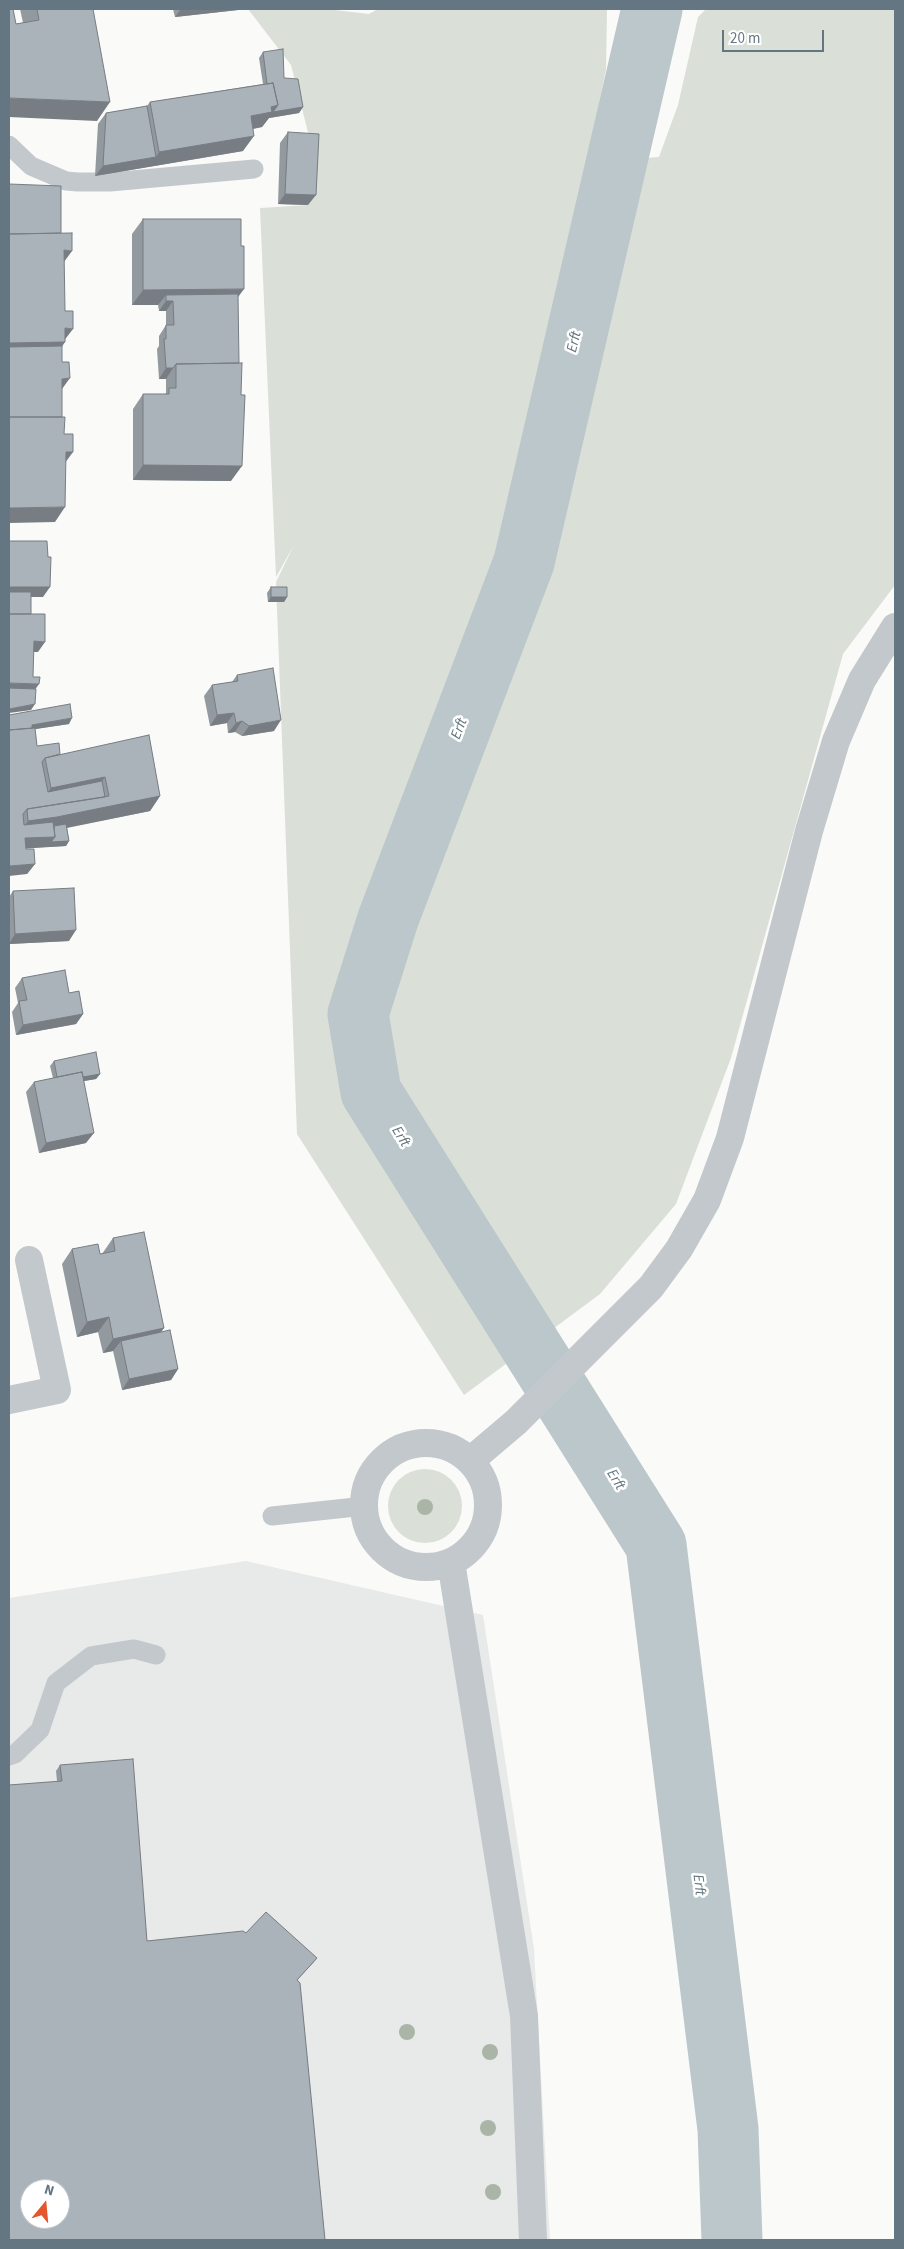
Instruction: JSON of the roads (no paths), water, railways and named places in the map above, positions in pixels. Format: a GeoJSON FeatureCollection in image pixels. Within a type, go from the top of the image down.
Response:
{"type":"FeatureCollection","features":[{"type":"Feature","properties":{"kind":"street"},"geometry":{"type":"LineString","coordinates":[[470,1461],[516,1422],[640,1299],[679,1249],[707,1200],[730,1138],[809,831],[836,741],[862,680],[895,627]]}},
{"type":"Feature","properties":{"kind":"street"},"geometry":{"type":"LineString","coordinates":[[9,1400],[58,1390],[29,1260]]}},
{"type":"Feature","properties":{"kind":"street"},"geometry":{"type":"LineString","coordinates":[[426,1442],[447,1446],[470,1461],[482,1479],[488,1509],[483,1530],[469,1549],[451,1562],[436,1566],[414,1566],[394,1558],[377,1544],[367,1525],[364,1492],[372,1473],[387,1456],[406,1445],[426,1442]]}},
{"type":"Feature","properties":{"kind":"street"},"geometry":{"type":"LineString","coordinates":[[451,1562],[524,2016],[533,2240]]}},
{"type":"Feature","properties":{"kind":"lane"},"geometry":{"type":"LineString","coordinates":[[9,145],[31,166],[66,181],[110,182],[254,169]]}},
{"type":"Feature","properties":{"kind":"lane"},"geometry":{"type":"LineString","coordinates":[[272,1516],[365,1506]]}},
{"type":"Feature","properties":{"kind":"lane"},"geometry":{"type":"LineString","coordinates":[[9,1756],[15,1754],[40,1730],[56,1683],[91,1656],[134,1648],[156,1655]]}},
{"type":"Feature","properties":{"kind":"waterway","name":"Erft"},"geometry":{"type":"LineString","coordinates":[[652,9],[524,562],[388,919],[358,1014],[371,1092],[656,1545],[728,2129],[732,2240]]}}]}
